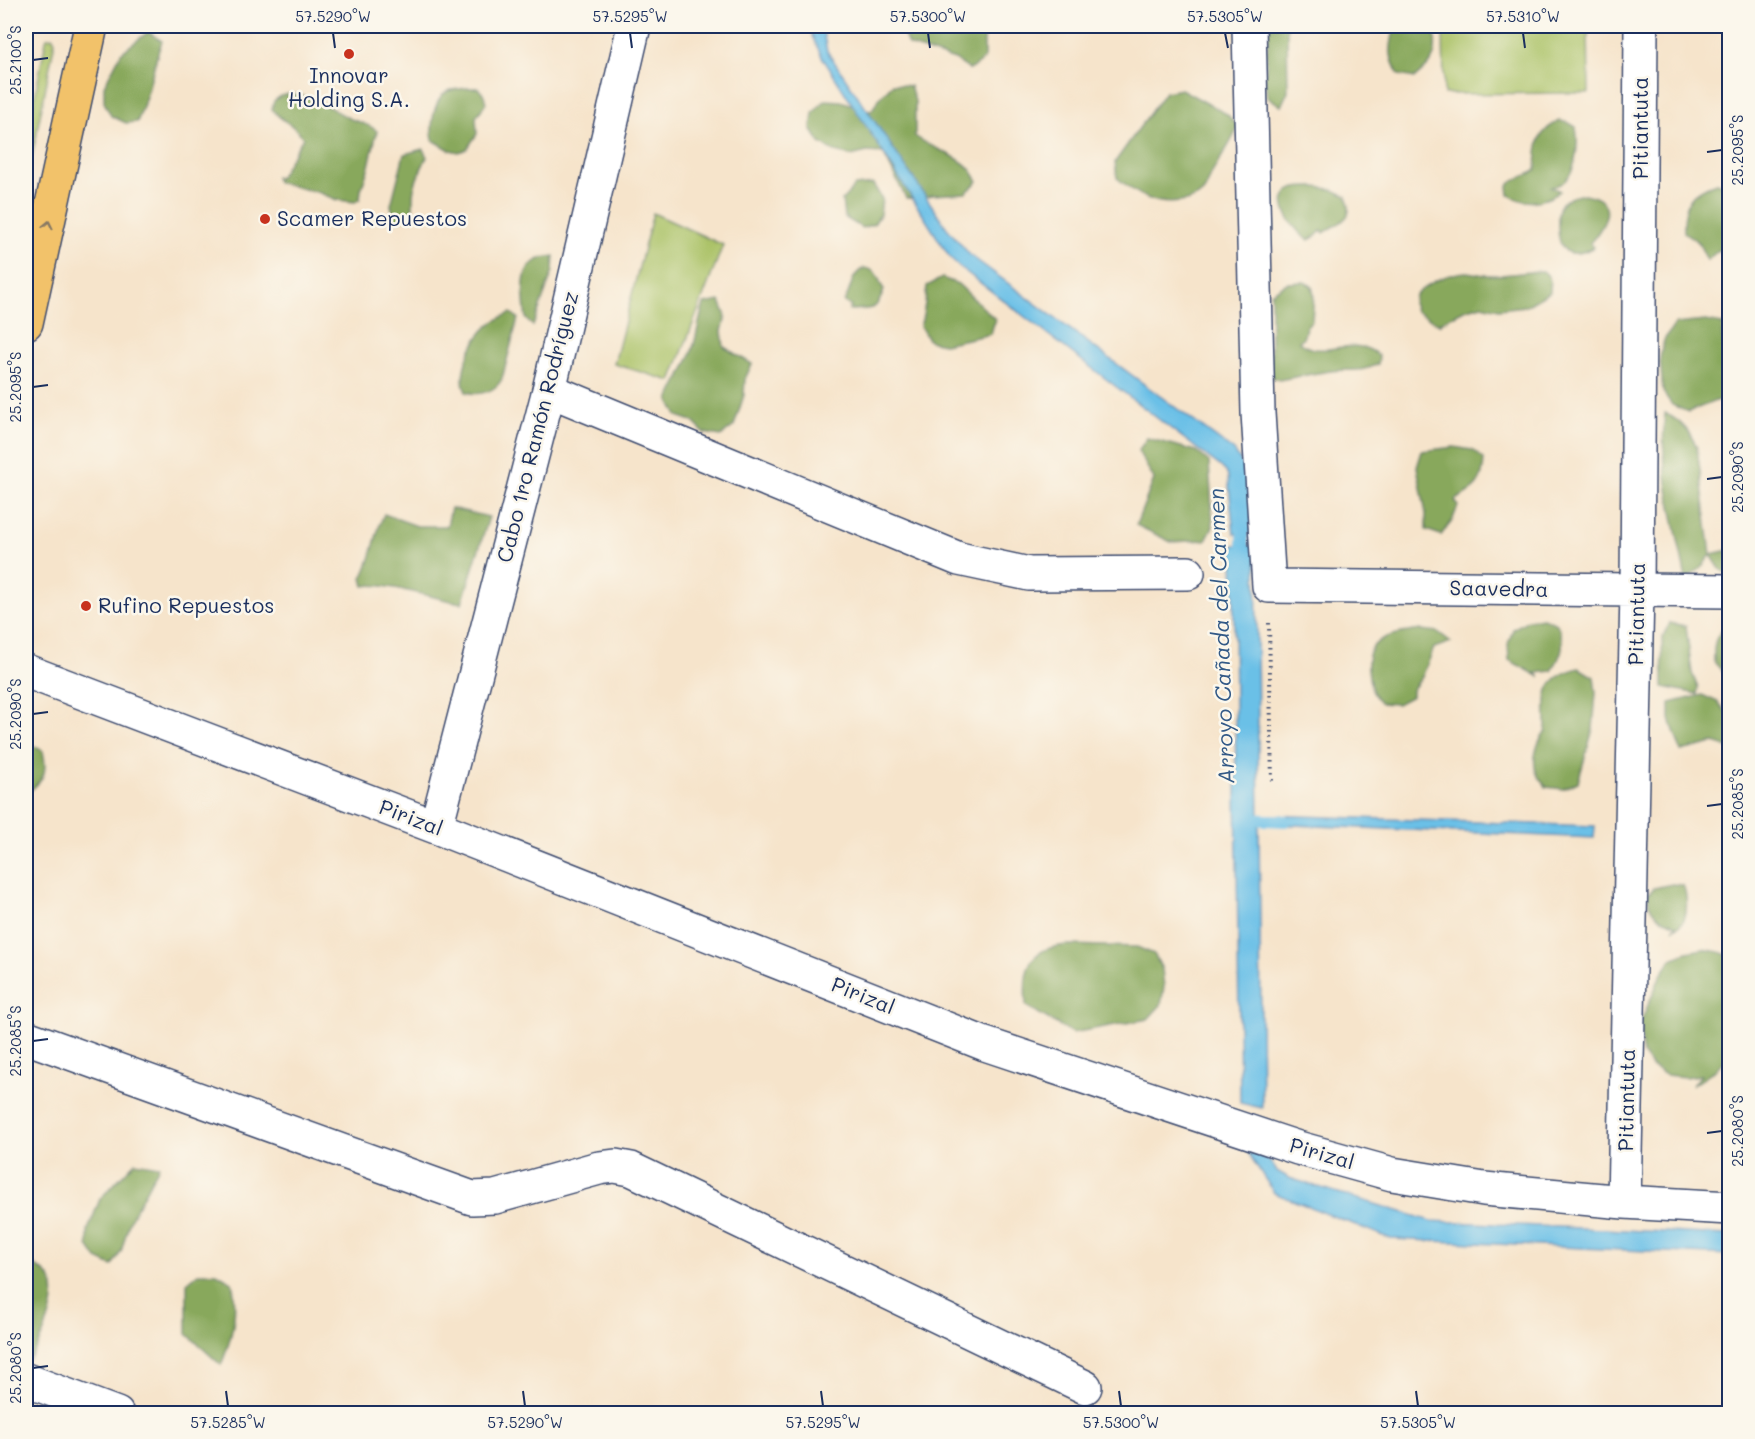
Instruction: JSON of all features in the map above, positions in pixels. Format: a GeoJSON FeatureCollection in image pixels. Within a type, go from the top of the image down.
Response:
{"type":"FeatureCollection","features":[{"type":"Feature","properties":{"kind":"highway"},"geometry":{"type":"LineString","coordinates":[[26,323],[91,26]]}},
{"type":"Feature","properties":{"kind":"street","name":"Cabo 1ro Ramón Rodríguez"},"geometry":{"type":"LineString","coordinates":[[436,827],[549,390],[634,26]]}},
{"type":"Feature","properties":{"kind":"street"},"geometry":{"type":"LineString","coordinates":[[1249,26],[1258,413],[1269,586]]}},
{"type":"Feature","properties":{"kind":"street","name":"Pitiantuta"},"geometry":{"type":"LineString","coordinates":[[1624,1202],[1637,591],[1641,26]]}},
{"type":"Feature","properties":{"kind":"street"},"geometry":{"type":"LineString","coordinates":[[549,390],[959,559],[1029,574],[1188,573]]}},
{"type":"Feature","properties":{"kind":"street","name":"Saavedra"},"geometry":{"type":"LineString","coordinates":[[1269,586],[1730,591]]}},
{"type":"Feature","properties":{"kind":"street","name":"Pirizal"},"geometry":{"type":"LineString","coordinates":[[26,671],[436,827],[985,1044],[1298,1148],[1392,1174],[1484,1189],[1624,1202],[1730,1208]]}},
{"type":"Feature","properties":{"kind":"street"},"geometry":{"type":"LineString","coordinates":[[26,1037],[472,1198],[495,1197],[599,1168],[615,1166],[631,1169],[1085,1387]]}},
{"type":"Feature","properties":{"kind":"street"},"geometry":{"type":"LineString","coordinates":[[26,1380],[117,1413]]}},
{"type":"Feature","properties":{"kind":"path"},"geometry":{"type":"LineString","coordinates":[[1269,586],[1272,784]]}},
{"type":"Feature","properties":{"kind":"green space"},"geometry":{"type":"Polygon","coordinates":[[[902,26],[992,26],[984,37],[984,59],[970,70],[955,60],[908,45],[902,26]]]}},
{"type":"Feature","properties":{"kind":"green space"},"geometry":{"type":"Polygon","coordinates":[[[1269,26],[1287,26],[1288,91],[1281,106],[1267,96],[1265,80],[1269,26]]]}},
{"type":"Feature","properties":{"kind":"green space"},"geometry":{"type":"Polygon","coordinates":[[[1395,26],[1432,26],[1435,43],[1434,56],[1429,65],[1415,78],[1399,75],[1393,62],[1391,46],[1395,26]]]}},
{"type":"Feature","properties":{"kind":"green space"},"geometry":{"type":"Polygon","coordinates":[[[1443,26],[1588,26],[1589,93],[1444,94],[1443,26]]]}},
{"type":"Feature","properties":{"kind":"green space"},"geometry":{"type":"Polygon","coordinates":[[[148,32],[162,41],[137,122],[126,123],[111,116],[104,102],[104,86],[121,53],[148,32]]]}},
{"type":"Feature","properties":{"kind":"green space"},"geometry":{"type":"Polygon","coordinates":[[[53,37],[55,41],[26,186],[26,140],[46,40],[53,37]]]}},
{"type":"Feature","properties":{"kind":"green space"},"geometry":{"type":"Polygon","coordinates":[[[893,84],[910,86],[915,101],[915,136],[965,164],[972,172],[978,181],[966,193],[932,195],[920,199],[906,198],[883,153],[867,152],[851,156],[835,152],[820,143],[811,129],[813,113],[825,100],[841,101],[871,111],[893,84]]]}},
{"type":"Feature","properties":{"kind":"green space"},"geometry":{"type":"Polygon","coordinates":[[[478,88],[484,95],[486,103],[476,117],[477,134],[467,149],[459,152],[450,150],[433,140],[432,127],[436,105],[443,94],[450,90],[478,88]]]}},
{"type":"Feature","properties":{"kind":"green space"},"geometry":{"type":"Polygon","coordinates":[[[1181,89],[1227,114],[1238,127],[1202,193],[1186,201],[1162,202],[1146,198],[1117,178],[1115,162],[1165,92],[1181,89]]]}},
{"type":"Feature","properties":{"kind":"green space"},"geometry":{"type":"Polygon","coordinates":[[[289,94],[314,100],[377,131],[360,199],[355,202],[337,200],[320,193],[277,182],[275,177],[279,178],[303,138],[272,109],[274,101],[289,94]]]}},
{"type":"Feature","properties":{"kind":"green space"},"geometry":{"type":"Polygon","coordinates":[[[1560,121],[1576,127],[1577,144],[1571,172],[1560,184],[1551,187],[1560,191],[1548,198],[1535,201],[1521,200],[1509,195],[1508,186],[1511,183],[1536,170],[1539,141],[1546,130],[1560,121]]]}},
{"type":"Feature","properties":{"kind":"green space"},"geometry":{"type":"Polygon","coordinates":[[[423,149],[427,157],[415,185],[412,213],[410,217],[395,222],[391,205],[404,154],[423,149]]]}},
{"type":"Feature","properties":{"kind":"green space"},"geometry":{"type":"Polygon","coordinates":[[[1716,183],[1729,185],[1729,236],[1720,249],[1707,260],[1698,242],[1684,232],[1685,214],[1694,195],[1716,183]]]}},
{"type":"Feature","properties":{"kind":"green space"},"geometry":{"type":"Polygon","coordinates":[[[873,184],[882,199],[880,215],[874,224],[862,228],[844,217],[842,200],[855,186],[873,184]]]}},
{"type":"Feature","properties":{"kind":"green space"},"geometry":{"type":"Polygon","coordinates":[[[1315,187],[1331,189],[1346,196],[1349,210],[1348,215],[1341,222],[1324,233],[1322,230],[1309,240],[1289,219],[1284,199],[1293,189],[1315,187]]]}},
{"type":"Feature","properties":{"kind":"green space"},"geometry":{"type":"Polygon","coordinates":[[[1584,194],[1595,197],[1606,207],[1605,221],[1590,243],[1594,247],[1578,253],[1567,252],[1560,242],[1558,226],[1560,205],[1567,199],[1584,194]]]}},
{"type":"Feature","properties":{"kind":"green space"},"geometry":{"type":"Polygon","coordinates":[[[653,213],[723,245],[671,381],[614,364],[653,213]]]}},
{"type":"Feature","properties":{"kind":"green space"},"geometry":{"type":"Polygon","coordinates":[[[554,256],[553,271],[533,326],[526,319],[523,294],[525,277],[533,263],[542,258],[554,256]]]}},
{"type":"Feature","properties":{"kind":"green space"},"geometry":{"type":"Polygon","coordinates":[[[864,268],[877,275],[884,290],[878,303],[872,308],[849,310],[851,306],[844,302],[853,279],[864,268]]]}},
{"type":"Feature","properties":{"kind":"green space"},"geometry":{"type":"Polygon","coordinates":[[[1543,271],[1550,280],[1550,292],[1526,306],[1499,309],[1482,305],[1464,310],[1439,323],[1441,325],[1416,311],[1413,303],[1415,295],[1420,291],[1452,274],[1466,272],[1499,275],[1543,271]]]}},
{"type":"Feature","properties":{"kind":"green space"},"geometry":{"type":"Polygon","coordinates":[[[942,278],[958,284],[995,319],[991,334],[944,344],[929,341],[920,326],[927,286],[942,278]]]}},
{"type":"Feature","properties":{"kind":"green space"},"geometry":{"type":"Polygon","coordinates":[[[1304,282],[1312,286],[1314,294],[1312,320],[1299,342],[1318,349],[1359,346],[1379,356],[1378,364],[1361,370],[1331,371],[1279,380],[1271,377],[1271,293],[1287,283],[1304,282]]]}},
{"type":"Feature","properties":{"kind":"green space"},"geometry":{"type":"Polygon","coordinates":[[[720,301],[726,316],[722,331],[724,347],[752,364],[745,379],[744,395],[734,426],[721,436],[704,433],[692,421],[677,416],[669,400],[688,362],[704,304],[720,301]]]}},
{"type":"Feature","properties":{"kind":"green space"},"geometry":{"type":"Polygon","coordinates":[[[511,313],[518,318],[502,379],[487,392],[466,392],[464,368],[474,344],[489,325],[511,313]]]}},
{"type":"Feature","properties":{"kind":"green space"},"geometry":{"type":"Polygon","coordinates":[[[1706,321],[1723,324],[1722,336],[1729,384],[1721,399],[1688,412],[1672,405],[1663,392],[1660,358],[1664,340],[1675,324],[1706,321]]]}},
{"type":"Feature","properties":{"kind":"green space"},"geometry":{"type":"Polygon","coordinates":[[[1665,413],[1685,428],[1697,448],[1711,554],[1729,550],[1729,575],[1720,569],[1711,555],[1700,569],[1686,579],[1666,475],[1663,433],[1665,413]]]}},
{"type":"Feature","properties":{"kind":"green space"},"geometry":{"type":"Polygon","coordinates":[[[1147,438],[1196,451],[1209,462],[1213,526],[1206,540],[1171,542],[1136,525],[1154,479],[1138,451],[1147,438]]]}},
{"type":"Feature","properties":{"kind":"green space"},"geometry":{"type":"Polygon","coordinates":[[[1454,447],[1472,450],[1484,459],[1482,474],[1473,489],[1455,500],[1458,506],[1452,521],[1441,535],[1426,530],[1426,514],[1417,467],[1422,451],[1454,447]]]}},
{"type":"Feature","properties":{"kind":"green space"},"geometry":{"type":"Polygon","coordinates":[[[451,508],[489,517],[462,603],[397,588],[364,586],[362,578],[384,514],[417,526],[447,526],[451,508]]]}},
{"type":"Feature","properties":{"kind":"green space"},"geometry":{"type":"Polygon","coordinates":[[[1543,618],[1557,624],[1562,638],[1562,648],[1552,671],[1536,673],[1540,677],[1509,660],[1508,644],[1513,629],[1528,620],[1543,618]]]}},
{"type":"Feature","properties":{"kind":"green space"},"geometry":{"type":"Polygon","coordinates":[[[1670,623],[1686,626],[1692,673],[1698,688],[1697,694],[1663,687],[1662,638],[1670,623]]]}},
{"type":"Feature","properties":{"kind":"green space"},"geometry":{"type":"Polygon","coordinates":[[[1729,624],[1729,675],[1725,674],[1714,662],[1714,645],[1717,636],[1729,624]]]}},
{"type":"Feature","properties":{"kind":"green space"},"geometry":{"type":"Polygon","coordinates":[[[1421,630],[1438,632],[1451,642],[1434,648],[1422,677],[1412,690],[1412,696],[1397,704],[1380,703],[1372,691],[1369,679],[1368,658],[1372,649],[1384,638],[1421,630]]]}},
{"type":"Feature","properties":{"kind":"green space"},"geometry":{"type":"Polygon","coordinates":[[[1579,668],[1594,677],[1596,693],[1593,729],[1578,782],[1563,789],[1546,787],[1535,769],[1535,757],[1546,731],[1548,690],[1557,677],[1579,668]]]}},
{"type":"Feature","properties":{"kind":"green space"},"geometry":{"type":"Polygon","coordinates":[[[1702,695],[1718,702],[1729,715],[1729,748],[1714,743],[1681,751],[1670,719],[1670,703],[1702,695]]]}},
{"type":"Feature","properties":{"kind":"green space"},"geometry":{"type":"Polygon","coordinates":[[[26,742],[43,751],[45,771],[37,785],[26,794],[26,742]]]}},
{"type":"Feature","properties":{"kind":"green space"},"geometry":{"type":"Polygon","coordinates":[[[1672,884],[1683,885],[1686,894],[1684,920],[1673,929],[1676,925],[1653,911],[1648,894],[1654,888],[1672,884]]]}},
{"type":"Feature","properties":{"kind":"green space"},"geometry":{"type":"Polygon","coordinates":[[[1070,945],[1137,947],[1154,954],[1162,969],[1164,987],[1161,1005],[1148,1019],[1072,1033],[1026,1006],[1027,971],[1036,955],[1045,950],[1070,945]]]}},
{"type":"Feature","properties":{"kind":"green space"},"geometry":{"type":"Polygon","coordinates":[[[1703,949],[1729,956],[1729,1057],[1713,1072],[1692,1086],[1701,1075],[1685,1077],[1666,1075],[1652,1067],[1642,1054],[1641,1021],[1661,975],[1672,959],[1687,952],[1703,949]]]}},
{"type":"Feature","properties":{"kind":"green space"},"geometry":{"type":"Polygon","coordinates":[[[135,1162],[159,1166],[130,1220],[121,1252],[112,1266],[97,1259],[88,1246],[88,1230],[100,1199],[135,1162]]]}},
{"type":"Feature","properties":{"kind":"green space"},"geometry":{"type":"Polygon","coordinates":[[[26,1261],[41,1269],[49,1277],[53,1285],[53,1296],[52,1308],[43,1334],[26,1362],[26,1261]]]}},
{"type":"Feature","properties":{"kind":"green space"},"geometry":{"type":"Polygon","coordinates":[[[199,1273],[217,1273],[232,1282],[235,1304],[233,1325],[221,1365],[187,1334],[187,1283],[199,1273]]]}},
{"type":"Feature","properties":{"kind":"water"},"geometry":{"type":"Polygon","coordinates":[[[812,26],[822,26],[827,51],[947,228],[970,255],[1234,451],[1251,476],[1256,532],[1234,534],[1228,477],[1221,467],[957,265],[949,256],[822,57],[812,36],[812,26]]]}},
{"type":"Feature","properties":{"kind":"water"},"geometry":{"type":"Polygon","coordinates":[[[1233,545],[1256,545],[1262,1108],[1240,1103],[1233,545]]]}},
{"type":"Feature","properties":{"kind":"water"},"geometry":{"type":"Polygon","coordinates":[[[1270,815],[1595,826],[1594,838],[1270,824],[1270,815]]]}},
{"type":"Feature","properties":{"kind":"water"},"geometry":{"type":"Polygon","coordinates":[[[1247,1151],[1267,1158],[1277,1171],[1289,1178],[1431,1221],[1729,1235],[1729,1255],[1391,1239],[1274,1193],[1247,1151]]]}},
{"type":"Feature","properties":{"kind":"waterway","name":"Arroyo Cañada del Carmen"},"geometry":{"type":"LineString","coordinates":[[1243,518],[1243,560]]}},
{"type":"Feature","properties":{"kind":"waterway"},"geometry":{"type":"LineString","coordinates":[[1247,819],[1285,821]]}},
{"type":"Feature","properties":{"kind":"place","name":"Innovar Holding S.A."},"geometry":{"type":"Point","coordinates":[349,54]}},
{"type":"Feature","properties":{"kind":"place","name":"Scamer Repuestos"},"geometry":{"type":"Point","coordinates":[265,219]}},
{"type":"Feature","properties":{"kind":"place","name":"Rufino Repuestos"},"geometry":{"type":"Point","coordinates":[86,606]}}]}
